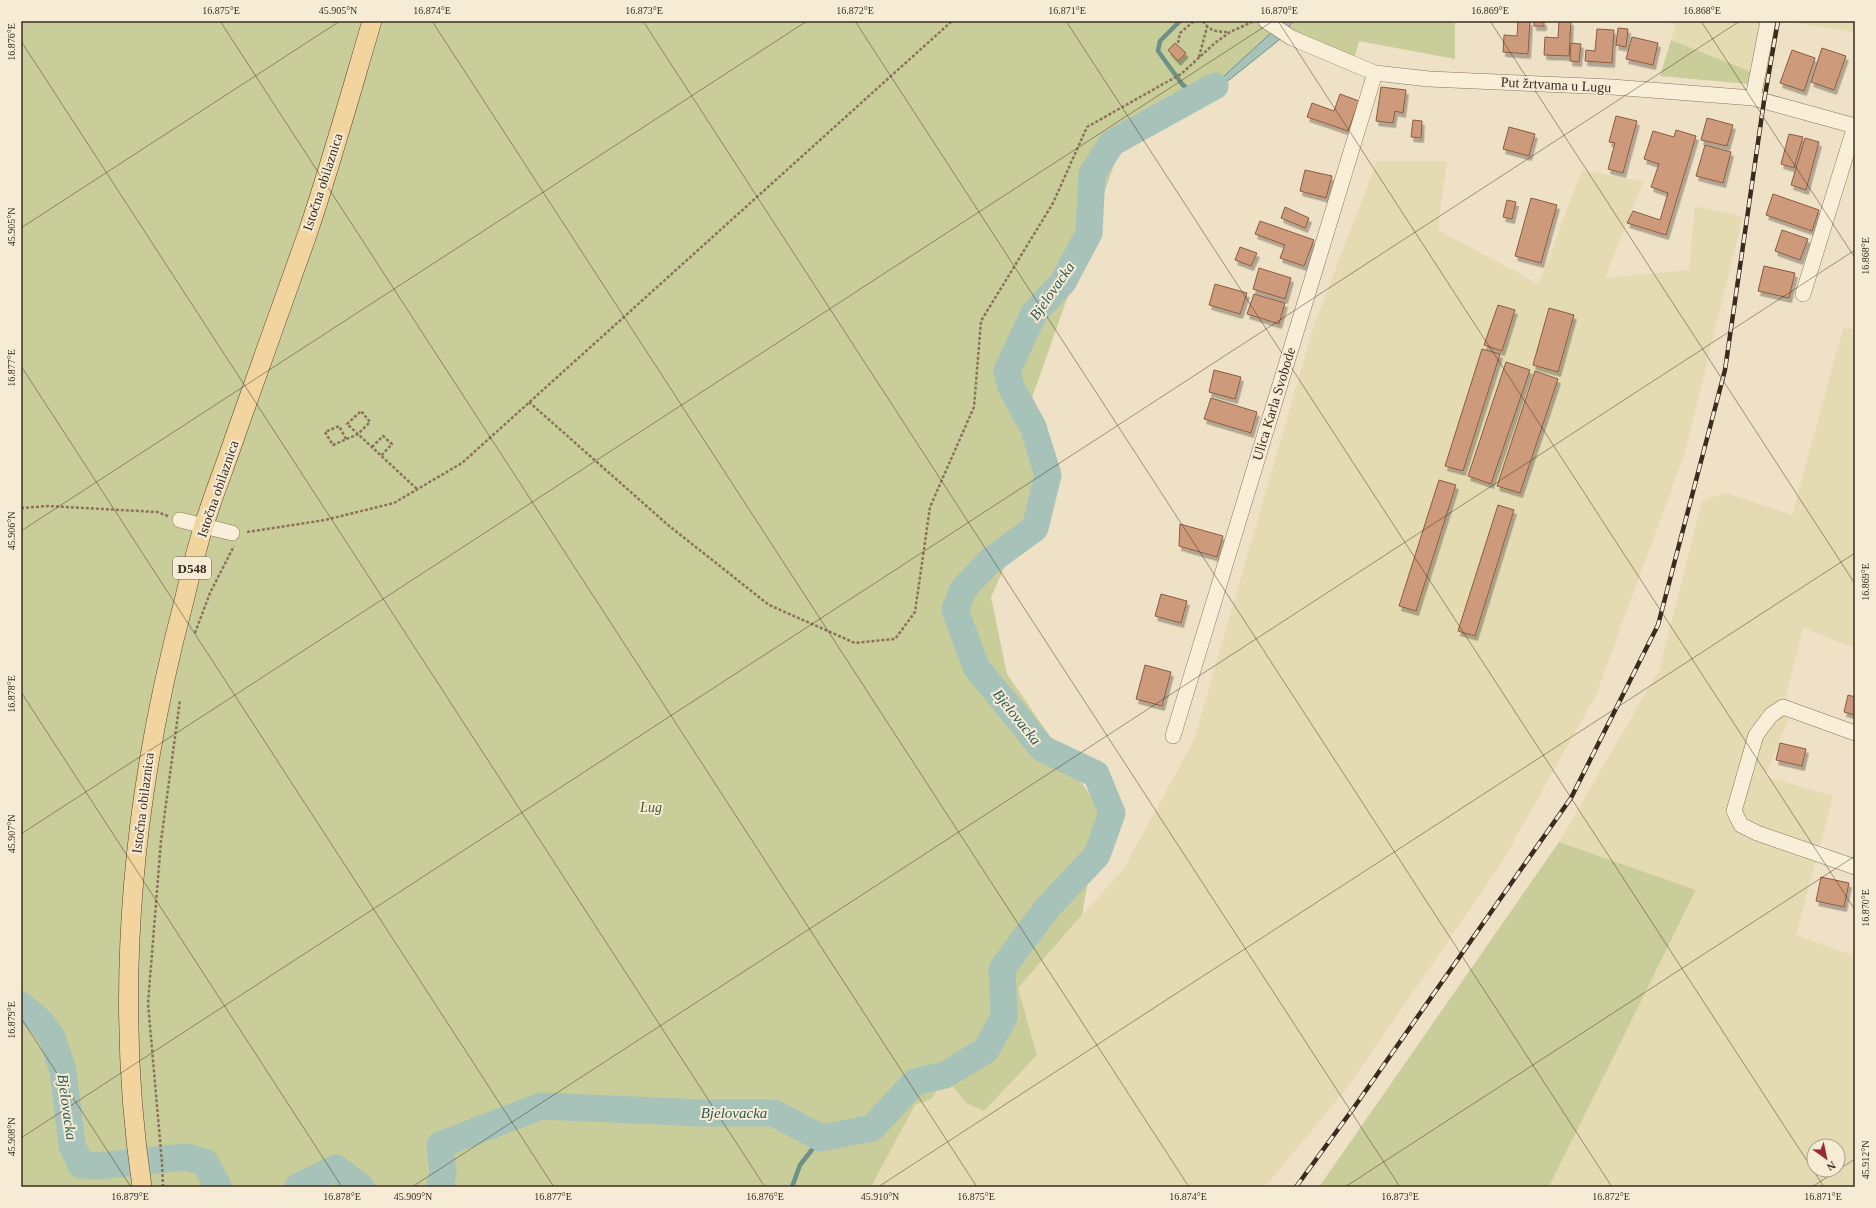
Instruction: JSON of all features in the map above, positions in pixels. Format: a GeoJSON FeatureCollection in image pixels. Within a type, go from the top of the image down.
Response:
{"type":"FeatureCollection","features":[{"type":"Feature","properties":{"kind":"main road","name":"Istočna obilaznica"},"geometry":{"type":"LineString","coordinates":[[142,1187],[135,1139],[130,1070],[128,993],[132,900],[142,804],[153,733],[168,658],[203,526],[308,230],[372,21]]}},
{"type":"Feature","properties":{"kind":"street"},"geometry":{"type":"LineString","coordinates":[[1753,98],[1768,21]]}},
{"type":"Feature","properties":{"kind":"street","name":"Put žrtvama u Lugu"},"geometry":{"type":"LineString","coordinates":[[1269,23],[1292,38],[1375,73],[1429,79],[1612,87],[1753,98],[1855,126],[1803,294]]}},
{"type":"Feature","properties":{"kind":"street","name":"Ulica Karla Svobode"},"geometry":{"type":"LineString","coordinates":[[1173,736],[1375,73]]}},
{"type":"Feature","properties":{"kind":"street"},"geometry":{"type":"LineString","coordinates":[[180,520],[236,533]]}},
{"type":"Feature","properties":{"kind":"street"},"geometry":{"type":"LineString","coordinates":[[1855,732],[1783,707],[1771,715],[1756,735],[1734,811],[1741,825],[1757,833],[1855,866]]}},
{"type":"Feature","properties":{"kind":"path"},"geometry":{"type":"LineString","coordinates":[[194,637],[210,593],[236,533],[326,520],[394,503],[462,463],[952,21]]}},
{"type":"Feature","properties":{"kind":"path"},"geometry":{"type":"LineString","coordinates":[[1178,43],[1180,33],[1194,21]]}},
{"type":"Feature","properties":{"kind":"path"},"geometry":{"type":"LineString","coordinates":[[1203,21],[1207,27],[1215,32],[1230,32]]}},
{"type":"Feature","properties":{"kind":"path"},"geometry":{"type":"LineString","coordinates":[[529,402],[668,525],[768,605],[856,643],[895,639],[915,612],[930,507],[974,407],[981,321],[1053,203],[1086,127],[1181,74],[1230,32],[1254,21]]}},
{"type":"Feature","properties":{"kind":"path"},"geometry":{"type":"LineString","coordinates":[[1199,57],[1207,27]]}},
{"type":"Feature","properties":{"kind":"path"},"geometry":{"type":"LineString","coordinates":[[346,439],[339,426],[325,432],[333,445],[358,434],[370,422],[361,411],[347,424],[358,434],[372,447],[381,456],[417,489]]}},
{"type":"Feature","properties":{"kind":"path"},"geometry":{"type":"LineString","coordinates":[[372,447],[383,436],[392,444],[381,456]]}},
{"type":"Feature","properties":{"kind":"path"},"geometry":{"type":"LineString","coordinates":[[21,508],[48,506],[157,512],[180,520]]}},
{"type":"Feature","properties":{"kind":"path"},"geometry":{"type":"LineString","coordinates":[[163,1187],[162,1152],[148,1003],[161,841],[180,696]]}},
{"type":"Feature","properties":{"kind":"shaded area"},"geometry":{"type":"Polygon","coordinates":[[[1662,21],[1768,21],[1752,72],[1671,40],[1676,25],[1662,21]]]}},
{"type":"Feature","properties":{"kind":"shaded area"},"geometry":{"type":"Polygon","coordinates":[[[1855,21],[1855,32],[1788,22],[1855,21]]]}},
{"type":"Feature","properties":{"kind":"shaded area"},"geometry":{"type":"Polygon","coordinates":[[[1377,161],[1447,161],[1438,230],[1539,284],[1582,170],[1643,182],[1605,278],[1689,270],[1695,206],[1743,217],[1684,455],[1596,695],[1501,864],[1350,1084],[1265,1187],[871,1187],[915,1105],[932,1099],[945,1075],[966,1103],[1037,1055],[1018,988],[1124,868],[1194,740],[1314,325],[1377,161]]]}},
{"type":"Feature","properties":{"kind":"shaded area"},"geometry":{"type":"Polygon","coordinates":[[[1843,328],[1855,329],[1855,648],[1803,628],[1783,707],[1795,703],[1765,776],[1833,796],[1796,935],[1855,956],[1855,1187],[1549,1187],[1696,890],[1559,842],[1659,670],[1702,501],[1726,493],[1792,515],[1843,328]]]}},
{"type":"Feature","properties":{"kind":"green space","name":"Lug"},"geometry":{"type":"Polygon","coordinates":[[[21,21],[1256,21],[1274,34],[1247,62],[1120,148],[1020,432],[1045,478],[991,597],[1007,674],[1101,811],[1082,915],[1018,988],[1037,1055],[984,1111],[966,1103],[945,1076],[932,1099],[915,1105],[871,1187],[21,1187],[21,21]]]}},
{"type":"Feature","properties":{"kind":"green space"},"geometry":{"type":"Polygon","coordinates":[[[1293,21],[1455,21],[1455,59],[1359,41],[1354,60],[1287,29],[1293,21]]]}},
{"type":"Feature","properties":{"kind":"green space"},"geometry":{"type":"Polygon","coordinates":[[[1671,40],[1752,72],[1748,84],[1660,76],[1671,40]]]}},
{"type":"Feature","properties":{"kind":"green space"},"geometry":{"type":"Polygon","coordinates":[[[1559,842],[1696,890],[1549,1187],[1319,1187],[1559,842]]]}},
{"type":"Feature","properties":{"kind":"water"},"geometry":{"type":"Polygon","coordinates":[[[1284,21],[1293,21],[1279,40],[1229,80],[1183,104],[1200,91],[1222,78],[1284,21]]]}},
{"type":"Feature","properties":{"kind":"building"},"geometry":{"type":"Polygon","coordinates":[[[1518,21],[1530,21],[1528,54],[1503,52],[1504,35],[1517,36],[1518,21]]]}},
{"type":"Feature","properties":{"kind":"building"},"geometry":{"type":"Polygon","coordinates":[[[1534,21],[1544,21],[1544,26],[1534,26],[1534,21]]]}},
{"type":"Feature","properties":{"kind":"building"},"geometry":{"type":"Polygon","coordinates":[[[1559,21],[1571,21],[1569,56],[1544,55],[1545,37],[1558,38],[1559,21]]]}},
{"type":"Feature","properties":{"kind":"building"},"geometry":{"type":"Polygon","coordinates":[[[1618,28],[1628,29],[1626,47],[1616,45],[1618,28]]]}},
{"type":"Feature","properties":{"kind":"building"},"geometry":{"type":"Polygon","coordinates":[[[1597,29],[1614,30],[1612,63],[1585,61],[1586,50],[1595,51],[1597,29]]]}},
{"type":"Feature","properties":{"kind":"building"},"geometry":{"type":"Polygon","coordinates":[[[1632,37],[1658,43],[1653,65],[1626,59],[1632,37]]]}},
{"type":"Feature","properties":{"kind":"building"},"geometry":{"type":"Polygon","coordinates":[[[1175,43],[1186,53],[1178,61],[1168,50],[1175,43]]]}},
{"type":"Feature","properties":{"kind":"building"},"geometry":{"type":"Polygon","coordinates":[[[1571,43],[1581,44],[1579,62],[1570,61],[1571,43]]]}},
{"type":"Feature","properties":{"kind":"building"},"geometry":{"type":"Polygon","coordinates":[[[1822,48],[1846,56],[1834,90],[1811,82],[1822,48]]]}},
{"type":"Feature","properties":{"kind":"building"},"geometry":{"type":"Polygon","coordinates":[[[1792,50],[1815,58],[1804,91],[1780,83],[1792,50]]]}},
{"type":"Feature","properties":{"kind":"building"},"geometry":{"type":"Polygon","coordinates":[[[1381,87],[1406,90],[1403,113],[1395,111],[1393,123],[1376,121],[1381,87]]]}},
{"type":"Feature","properties":{"kind":"building"},"geometry":{"type":"Polygon","coordinates":[[[1340,94],[1359,101],[1348,131],[1307,117],[1312,103],[1334,111],[1340,94]]]}},
{"type":"Feature","properties":{"kind":"building"},"geometry":{"type":"Polygon","coordinates":[[[1616,116],[1637,121],[1623,173],[1608,169],[1615,143],[1609,142],[1616,116]]]}},
{"type":"Feature","properties":{"kind":"building"},"geometry":{"type":"Polygon","coordinates":[[[1707,118],[1733,125],[1727,146],[1701,140],[1707,118]]]}},
{"type":"Feature","properties":{"kind":"building"},"geometry":{"type":"Polygon","coordinates":[[[1413,120],[1422,121],[1421,138],[1411,137],[1413,120]]]}},
{"type":"Feature","properties":{"kind":"building"},"geometry":{"type":"Polygon","coordinates":[[[1509,127],[1535,134],[1529,156],[1503,149],[1509,127]]]}},
{"type":"Feature","properties":{"kind":"building"},"geometry":{"type":"Polygon","coordinates":[[[1676,130],[1696,136],[1666,235],[1627,223],[1633,211],[1660,220],[1668,193],[1651,187],[1659,164],[1644,159],[1653,131],[1674,137],[1676,130]]]}},
{"type":"Feature","properties":{"kind":"building"},"geometry":{"type":"Polygon","coordinates":[[[1789,134],[1803,137],[1794,168],[1781,164],[1789,134]]]}},
{"type":"Feature","properties":{"kind":"building"},"geometry":{"type":"Polygon","coordinates":[[[1805,138],[1819,142],[1806,190],[1791,185],[1805,138]]]}},
{"type":"Feature","properties":{"kind":"building"},"geometry":{"type":"Polygon","coordinates":[[[1705,145],[1731,152],[1723,183],[1696,176],[1705,145]]]}},
{"type":"Feature","properties":{"kind":"building"},"geometry":{"type":"Polygon","coordinates":[[[1305,170],[1332,176],[1326,198],[1300,191],[1305,170]]]}},
{"type":"Feature","properties":{"kind":"building"},"geometry":{"type":"Polygon","coordinates":[[[1773,194],[1819,210],[1812,231],[1766,215],[1773,194]]]}},
{"type":"Feature","properties":{"kind":"building"},"geometry":{"type":"Polygon","coordinates":[[[1531,198],[1557,205],[1541,263],[1515,256],[1531,198]]]}},
{"type":"Feature","properties":{"kind":"building"},"geometry":{"type":"Polygon","coordinates":[[[1507,200],[1516,202],[1512,219],[1503,217],[1507,200]]]}},
{"type":"Feature","properties":{"kind":"building"},"geometry":{"type":"Polygon","coordinates":[[[1285,207],[1309,218],[1305,228],[1281,218],[1285,207]]]}},
{"type":"Feature","properties":{"kind":"building"},"geometry":{"type":"Polygon","coordinates":[[[1260,221],[1314,240],[1304,266],[1280,258],[1285,245],[1255,234],[1260,221]]]}},
{"type":"Feature","properties":{"kind":"building"},"geometry":{"type":"Polygon","coordinates":[[[1782,230],[1808,239],[1800,260],[1775,251],[1782,230]]]}},
{"type":"Feature","properties":{"kind":"building"},"geometry":{"type":"Polygon","coordinates":[[[1240,247],[1257,253],[1251,266],[1235,260],[1240,247]]]}},
{"type":"Feature","properties":{"kind":"building"},"geometry":{"type":"Polygon","coordinates":[[[1764,266],[1795,273],[1789,298],[1758,291],[1764,266]]]}},
{"type":"Feature","properties":{"kind":"building"},"geometry":{"type":"Polygon","coordinates":[[[1259,268],[1291,278],[1285,299],[1253,289],[1259,268]]]}},
{"type":"Feature","properties":{"kind":"building"},"geometry":{"type":"Polygon","coordinates":[[[1215,284],[1247,293],[1240,314],[1209,305],[1215,284]]]}},
{"type":"Feature","properties":{"kind":"building"},"geometry":{"type":"Polygon","coordinates":[[[1254,294],[1285,303],[1279,324],[1247,314],[1254,294]]]}},
{"type":"Feature","properties":{"kind":"building"},"geometry":{"type":"Polygon","coordinates":[[[1498,305],[1515,310],[1502,351],[1484,345],[1498,305]]]}},
{"type":"Feature","properties":{"kind":"building"},"geometry":{"type":"Polygon","coordinates":[[[1549,308],[1574,315],[1558,372],[1533,365],[1549,308]]]}},
{"type":"Feature","properties":{"kind":"building"},"geometry":{"type":"Polygon","coordinates":[[[1482,349],[1500,354],[1463,471],[1445,466],[1482,349]]]}},
{"type":"Feature","properties":{"kind":"building"},"geometry":{"type":"Polygon","coordinates":[[[1506,362],[1530,370],[1491,484],[1468,476],[1506,362]]]}},
{"type":"Feature","properties":{"kind":"building"},"geometry":{"type":"Polygon","coordinates":[[[1214,370],[1241,377],[1235,399],[1209,392],[1214,370]]]}},
{"type":"Feature","properties":{"kind":"building"},"geometry":{"type":"Polygon","coordinates":[[[1535,371],[1558,379],[1520,493],[1497,486],[1535,371]]]}},
{"type":"Feature","properties":{"kind":"building"},"geometry":{"type":"Polygon","coordinates":[[[1211,398],[1257,412],[1251,433],[1204,419],[1211,398]]]}},
{"type":"Feature","properties":{"kind":"building"},"geometry":{"type":"Polygon","coordinates":[[[1439,480],[1456,485],[1416,611],[1399,606],[1439,480]]]}},
{"type":"Feature","properties":{"kind":"building"},"geometry":{"type":"Polygon","coordinates":[[[1498,505],[1514,510],[1475,636],[1458,631],[1498,505]]]}},
{"type":"Feature","properties":{"kind":"building"},"geometry":{"type":"Polygon","coordinates":[[[1180,524],[1223,536],[1217,557],[1179,546],[1180,524]]]}},
{"type":"Feature","properties":{"kind":"building"},"geometry":{"type":"Polygon","coordinates":[[[1161,594],[1187,601],[1181,623],[1155,616],[1161,594]]]}},
{"type":"Feature","properties":{"kind":"building"},"geometry":{"type":"Polygon","coordinates":[[[1145,665],[1171,672],[1162,706],[1136,699],[1145,665]]]}},
{"type":"Feature","properties":{"kind":"building"},"geometry":{"type":"Polygon","coordinates":[[[1848,695],[1855,697],[1855,715],[1844,712],[1848,695]]]}},
{"type":"Feature","properties":{"kind":"building"},"geometry":{"type":"Polygon","coordinates":[[[1780,743],[1806,749],[1802,766],[1776,760],[1780,743]]]}},
{"type":"Feature","properties":{"kind":"building"},"geometry":{"type":"Polygon","coordinates":[[[1821,877],[1849,883],[1844,907],[1816,901],[1821,877]]]}},
{"type":"Feature","properties":{"kind":"waterway"},"geometry":{"type":"LineString","coordinates":[[1180,21],[1160,41],[1158,51],[1182,84],[1196,96]]}},
{"type":"Feature","properties":{"kind":"waterway","name":"Bjelovacka"},"geometry":{"type":"LineString","coordinates":[[440,1187],[443,1172],[440,1145],[541,1106],[702,1113],[774,1113],[821,1138],[872,1128],[915,1082],[945,1075],[986,1050],[1004,1017],[1002,969],[1048,907],[1097,855],[1112,813],[1096,774],[1043,749],[976,667],[955,610],[963,589],[990,561],[1035,528],[1048,475],[1033,427],[1011,387],[1007,371],[1034,313],[1063,282],[1089,233],[1092,174],[1112,143],[1215,86]]}},
{"type":"Feature","properties":{"kind":"waterway","name":"Bjelovacka"},"geometry":{"type":"LineString","coordinates":[[21,1005],[41,1022],[52,1037],[63,1071],[72,1145],[81,1165],[98,1166],[185,1157],[205,1162],[218,1187]]}},
{"type":"Feature","properties":{"kind":"waterway"},"geometry":{"type":"LineString","coordinates":[[792,1187],[800,1165],[821,1138]]}},
{"type":"Feature","properties":{"kind":"waterway","name":"Bjelovacka"},"geometry":{"type":"LineString","coordinates":[[298,1187],[336,1168],[361,1187]]}},
{"type":"Feature","properties":{"kind":"railway"},"geometry":{"type":"LineString","coordinates":[[1296,1187],[1355,1106],[1571,798],[1658,625],[1725,370],[1764,101],[1778,21]]}}]}
